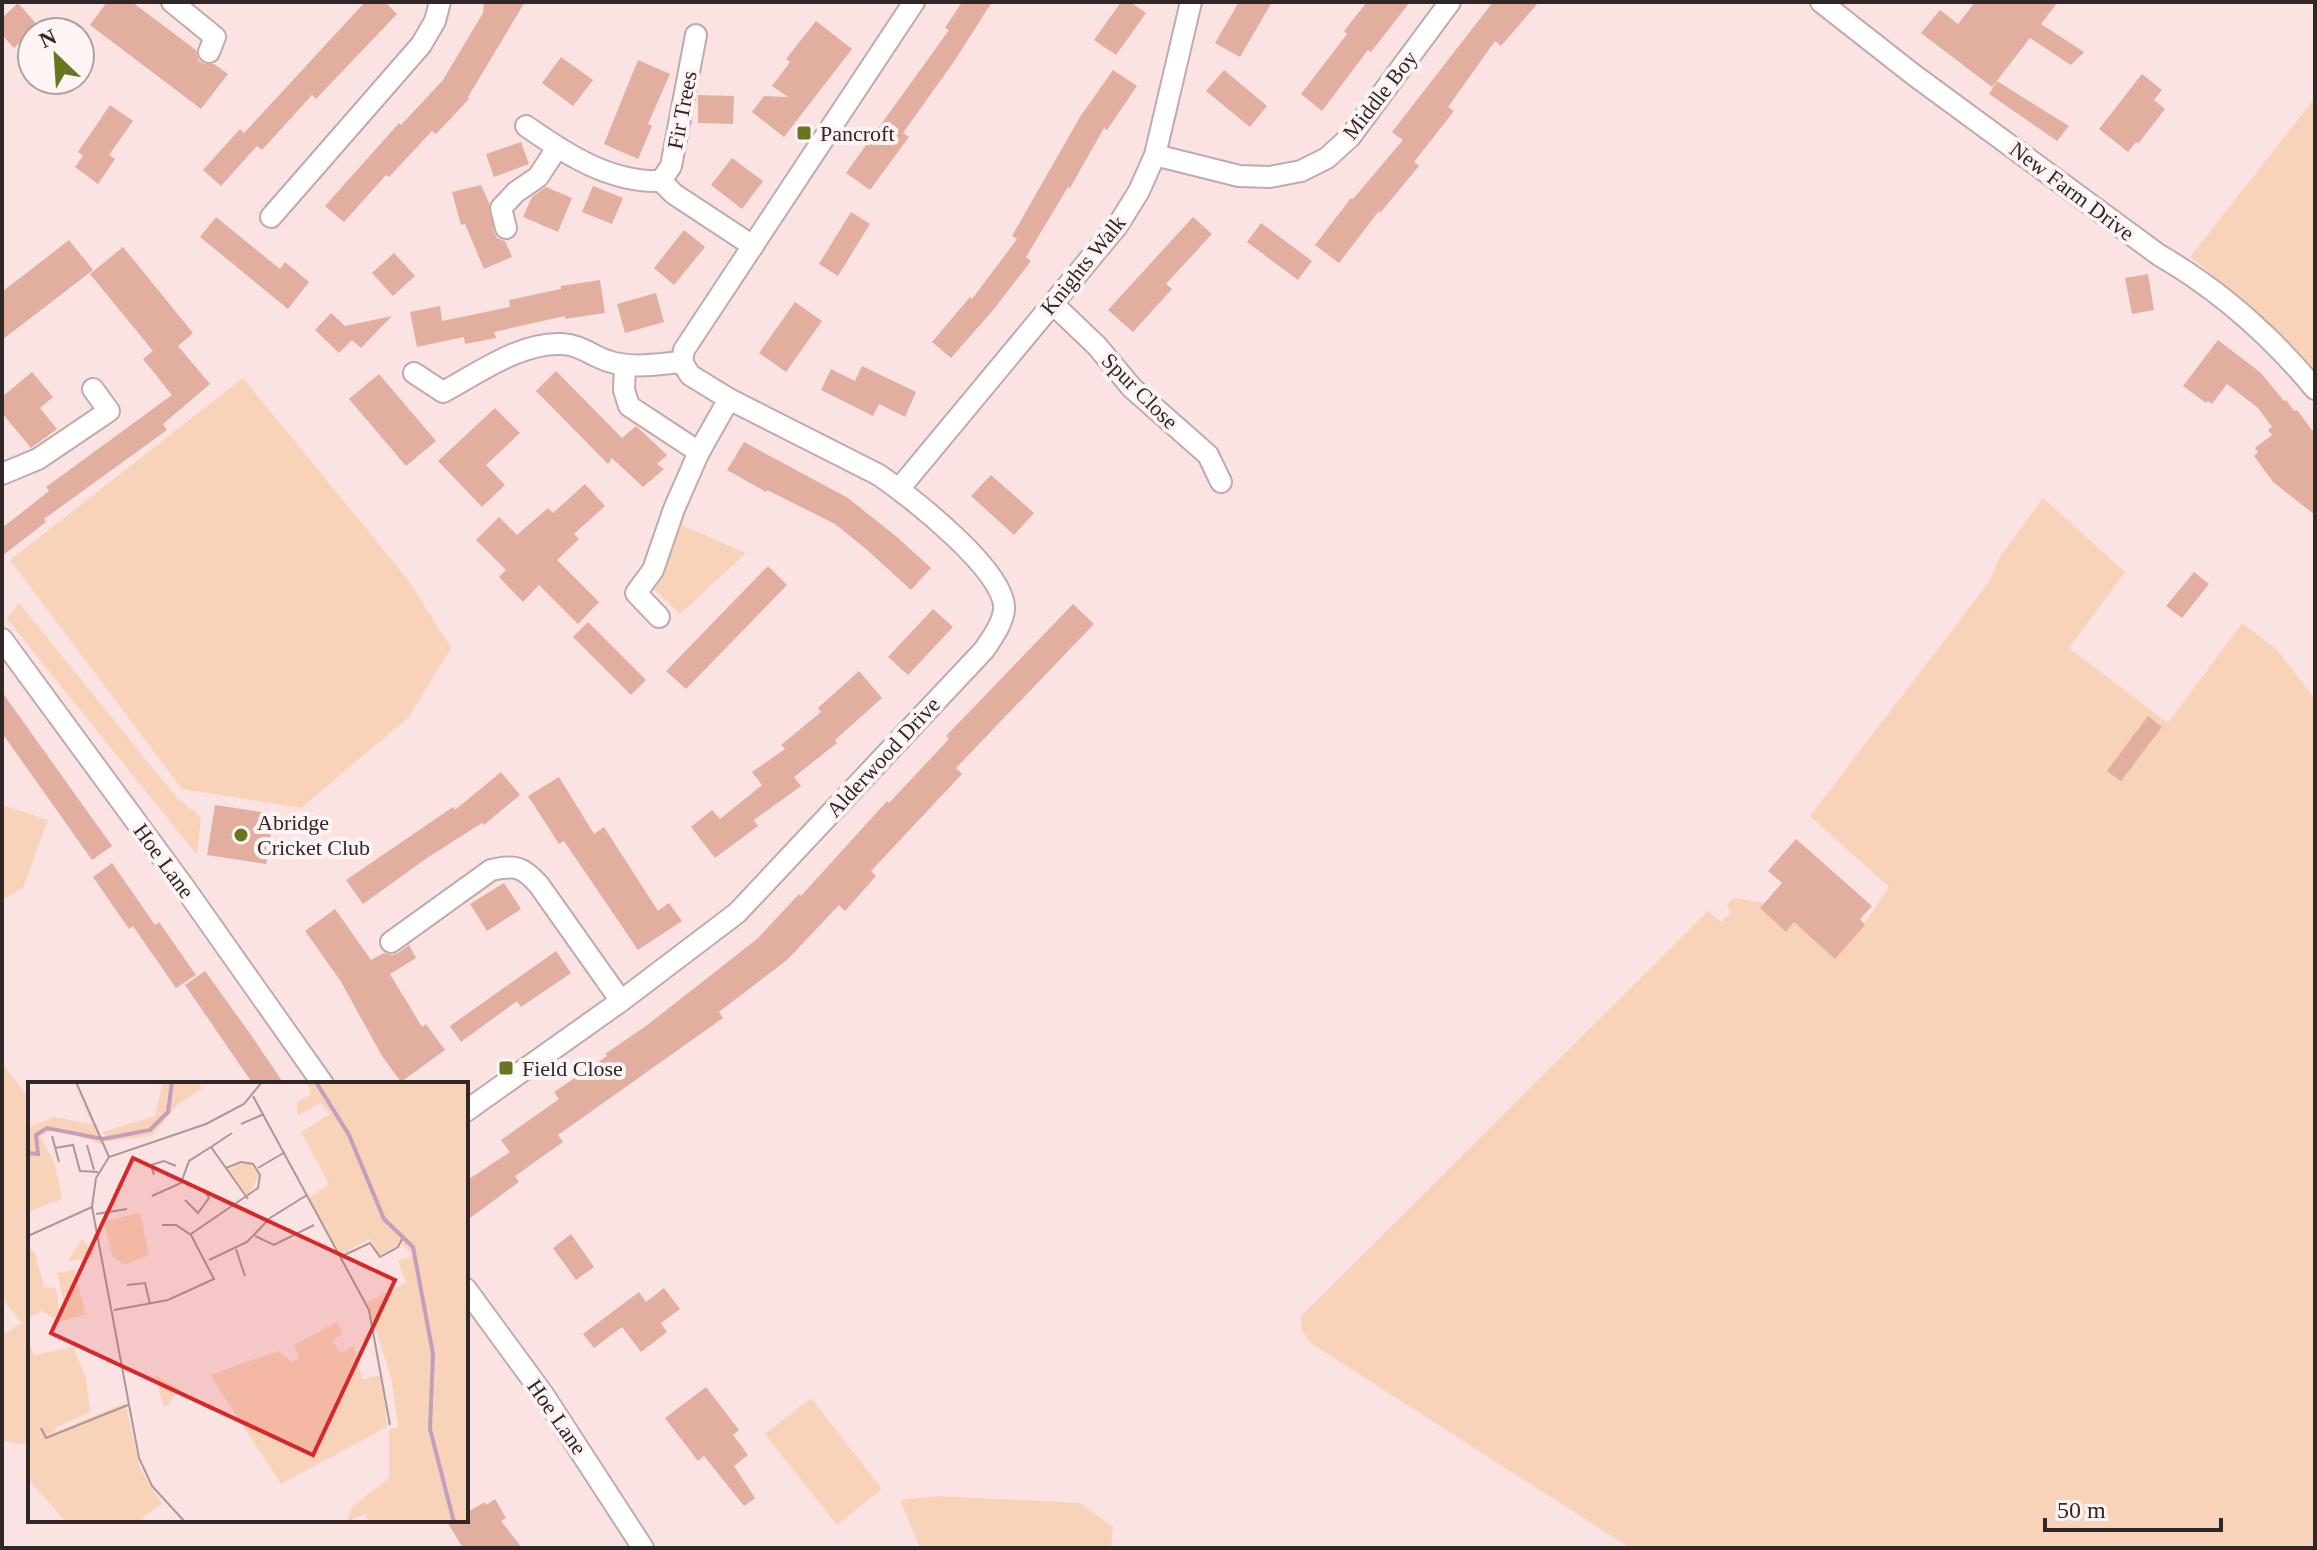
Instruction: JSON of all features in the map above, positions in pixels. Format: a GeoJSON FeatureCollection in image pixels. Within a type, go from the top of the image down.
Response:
{"type":"FeatureCollection","features":[{"type":"Feature","properties":{"kind":"street"},"geometry":{"type":"LineString","coordinates":[[172,2],[215,37],[209,52]]}},
{"type":"Feature","properties":{"kind":"street"},"geometry":{"type":"LineString","coordinates":[[271,217],[421,45],[435,21],[440,2]]}},
{"type":"Feature","properties":{"kind":"street"},"geometry":{"type":"LineString","coordinates":[[414,373],[443,392],[508,357],[546,344],[565,344],[588,350],[605,361],[625,365],[682,362],[684,350],[914,2]]}},
{"type":"Feature","properties":{"kind":"street","name":"Knights Walk"},"geometry":{"type":"LineString","coordinates":[[899,489],[1118,225],[1139,191],[1155,155],[1191,2]]}},
{"type":"Feature","properties":{"kind":"street","name":"Middle Boy"},"geometry":{"type":"LineString","coordinates":[[1155,155],[1239,176],[1270,177],[1301,171],[1327,158],[1350,137],[1450,2]]}},
{"type":"Feature","properties":{"kind":"street","name":"New Farm Drive"},"geometry":{"type":"LineString","coordinates":[[1821,2],[1914,75],[2159,255],[2192,274],[2244,317],[2315,389]]}},
{"type":"Feature","properties":{"kind":"street","name":"Fir Trees"},"geometry":{"type":"LineString","coordinates":[[661,181],[671,166],[696,35]]}},
{"type":"Feature","properties":{"kind":"street"},"geometry":{"type":"LineString","coordinates":[[526,126],[557,148],[597,168],[638,182],[661,181],[674,194],[753,246]]}},
{"type":"Feature","properties":{"kind":"street"},"geometry":{"type":"LineString","coordinates":[[506,228],[501,208],[516,192],[538,177],[557,148]]}},
{"type":"Feature","properties":{"kind":"street","name":"Spur Close"},"geometry":{"type":"LineString","coordinates":[[1053,304],[1097,346],[1141,396],[1208,455],[1221,482]]}},
{"type":"Feature","properties":{"kind":"street","name":"Alderwood Drive"},"geometry":{"type":"LineString","coordinates":[[468,1110],[621,1001],[737,913],[984,650],[996,633],[1004,609],[999,587],[985,566],[899,489],[879,475],[729,399],[690,375],[682,362]]}},
{"type":"Feature","properties":{"kind":"street"},"geometry":{"type":"LineString","coordinates":[[625,365],[624,390],[629,406],[699,452]]}},
{"type":"Feature","properties":{"kind":"street"},"geometry":{"type":"LineString","coordinates":[[2,474],[38,459],[109,411],[93,389]]}},
{"type":"Feature","properties":{"kind":"street"},"geometry":{"type":"LineString","coordinates":[[659,617],[636,593],[653,570],[674,509],[699,452],[729,399]]}},
{"type":"Feature","properties":{"kind":"street","name":"Hoe Lane"},"geometry":{"type":"LineString","coordinates":[[2,639],[184,887],[322,1082]]}},
{"type":"Feature","properties":{"kind":"street"},"geometry":{"type":"LineString","coordinates":[[391,942],[491,870],[511,866],[526,871],[539,885],[621,1001]]}},
{"type":"Feature","properties":{"kind":"street","name":"Hoe Lane"},"geometry":{"type":"LineString","coordinates":[[468,1292],[543,1394],[643,1548]]}},
{"type":"Feature","properties":{"kind":"shaded area"},"geometry":{"type":"Polygon","coordinates":[[[2315,98],[2315,373],[2249,305],[2190,257],[2315,98]]]}},
{"type":"Feature","properties":{"kind":"shaded area"},"geometry":{"type":"Polygon","coordinates":[[[243,378],[409,581],[451,648],[409,717],[301,808],[182,789],[10,560],[243,378]]]}},
{"type":"Feature","properties":{"kind":"shaded area"},"geometry":{"type":"Polygon","coordinates":[[[2043,498],[2125,572],[2069,648],[2168,723],[2242,623],[2277,650],[2315,699],[2315,1548],[1630,1548],[1312,1344],[1302,1331],[1301,1316],[1708,911],[1721,922],[1731,912],[1727,906],[1732,898],[1764,903],[1760,908],[1785,931],[1794,922],[1835,958],[1843,950],[1889,887],[1810,816],[1989,582],[2000,557],[2043,498]]]}},
{"type":"Feature","properties":{"kind":"shaded area"},"geometry":{"type":"Polygon","coordinates":[[[677,523],[746,553],[680,614],[649,585],[653,574],[670,553],[677,523]]]}},
{"type":"Feature","properties":{"kind":"shaded area"},"geometry":{"type":"Polygon","coordinates":[[[19,603],[177,798],[201,817],[197,855],[7,619],[19,603]]]}},
{"type":"Feature","properties":{"kind":"shaded area"},"geometry":{"type":"Polygon","coordinates":[[[2,805],[48,820],[23,888],[2,900],[2,805]]]}},
{"type":"Feature","properties":{"kind":"shaded area"},"geometry":{"type":"Polygon","coordinates":[[[2,1063],[28,1096],[28,1440],[23,1444],[2,1441],[2,1335],[22,1323],[2,1298],[2,1063]]]}},
{"type":"Feature","properties":{"kind":"shaded area"},"geometry":{"type":"Polygon","coordinates":[[[811,1398],[882,1489],[837,1525],[765,1434],[811,1398]]]}},
{"type":"Feature","properties":{"kind":"shaded area"},"geometry":{"type":"Polygon","coordinates":[[[937,1496],[1080,1503],[1113,1527],[1111,1548],[920,1548],[900,1500],[937,1496]]]}},
{"type":"Feature","properties":{"kind":"building"},"geometry":{"type":"Polygon","coordinates":[[[107,2],[132,2],[196,50],[199,61],[214,64],[228,74],[201,109],[96,30],[96,17],[107,2]]]}},
{"type":"Feature","properties":{"kind":"building"},"geometry":{"type":"Polygon","coordinates":[[[365,2],[385,2],[397,14],[316,99],[312,95],[262,150],[257,146],[221,186],[203,170],[240,129],[244,133],[365,2]]]}},
{"type":"Feature","properties":{"kind":"building"},"geometry":{"type":"Polygon","coordinates":[[[484,2],[525,2],[469,99],[436,134],[432,131],[389,177],[386,175],[344,222],[325,206],[399,123],[401,125],[443,80],[483,13],[484,2]]]}},
{"type":"Feature","properties":{"kind":"building"},"geometry":{"type":"Polygon","coordinates":[[[962,2],[992,2],[903,133],[909,137],[870,190],[846,173],[949,30],[945,28],[962,2]]]}},
{"type":"Feature","properties":{"kind":"building"},"geometry":{"type":"Polygon","coordinates":[[[1121,2],[1130,2],[1146,13],[1116,55],[1094,40],[1121,2]]]}},
{"type":"Feature","properties":{"kind":"building"},"geometry":{"type":"Polygon","coordinates":[[[1239,2],[1272,2],[1240,57],[1215,43],[1239,2]]]}},
{"type":"Feature","properties":{"kind":"building"},"geometry":{"type":"Polygon","coordinates":[[[1367,2],[1410,2],[1371,52],[1368,50],[1322,111],[1301,94],[1347,34],[1344,31],[1367,2]]]}},
{"type":"Feature","properties":{"kind":"building"},"geometry":{"type":"Polygon","coordinates":[[[1493,2],[1539,2],[1501,46],[1495,41],[1448,107],[1454,111],[1414,162],[1419,166],[1339,263],[1315,245],[1351,198],[1403,140],[1392,132],[1493,2]]]}},
{"type":"Feature","properties":{"kind":"building"},"geometry":{"type":"Polygon","coordinates":[[[1975,2],[2058,2],[2041,24],[2084,52],[2071,65],[2030,38],[1992,87],[1921,33],[1940,10],[1958,24],[1975,2]]]}},
{"type":"Feature","properties":{"kind":"building"},"geometry":{"type":"Polygon","coordinates":[[[18,3],[29,16],[16,16],[14,48],[2,35],[2,18],[18,3]]]}},
{"type":"Feature","properties":{"kind":"building"},"geometry":{"type":"Polygon","coordinates":[[[816,21],[852,49],[784,137],[752,112],[764,96],[788,97],[772,86],[790,62],[786,59],[816,21]]]}},
{"type":"Feature","properties":{"kind":"building"},"geometry":{"type":"Polygon","coordinates":[[[561,57],[593,80],[573,106],[542,83],[561,57]]]}},
{"type":"Feature","properties":{"kind":"building"},"geometry":{"type":"Polygon","coordinates":[[[638,60],[670,74],[648,124],[652,126],[638,159],[604,144],[638,60]]]}},
{"type":"Feature","properties":{"kind":"building"},"geometry":{"type":"Polygon","coordinates":[[[1113,70],[1137,86],[1107,130],[1104,128],[1068,187],[1026,257],[1031,261],[951,358],[932,342],[970,297],[972,299],[1017,239],[1012,236],[1080,117],[1113,70]]]}},
{"type":"Feature","properties":{"kind":"building"},"geometry":{"type":"Polygon","coordinates":[[[1224,70],[1267,106],[1250,127],[1206,91],[1224,70]]]}},
{"type":"Feature","properties":{"kind":"building"},"geometry":{"type":"Polygon","coordinates":[[[2142,74],[2162,90],[2154,100],[2165,109],[2128,152],[2099,129],[2142,74]]]}},
{"type":"Feature","properties":{"kind":"building"},"geometry":{"type":"Polygon","coordinates":[[[1997,81],[2069,126],[2057,141],[1989,94],[1997,81]]]}},
{"type":"Feature","properties":{"kind":"building"},"geometry":{"type":"Polygon","coordinates":[[[698,95],[734,96],[733,124],[698,123],[698,95]]]}},
{"type":"Feature","properties":{"kind":"building"},"geometry":{"type":"Polygon","coordinates":[[[110,105],[133,121],[109,155],[115,159],[98,184],[75,167],[83,156],[78,152],[110,105]]]}},
{"type":"Feature","properties":{"kind":"building"},"geometry":{"type":"Polygon","coordinates":[[[521,142],[529,164],[494,177],[486,154],[521,142]]]}},
{"type":"Feature","properties":{"kind":"building"},"geometry":{"type":"Polygon","coordinates":[[[732,158],[763,181],[742,209],[711,185],[732,158]]]}},
{"type":"Feature","properties":{"kind":"building"},"geometry":{"type":"Polygon","coordinates":[[[481,185],[489,203],[494,232],[497,238],[505,241],[512,257],[484,269],[465,224],[461,225],[452,192],[481,185]]]}},
{"type":"Feature","properties":{"kind":"building"},"geometry":{"type":"Polygon","coordinates":[[[593,186],[623,198],[612,224],[582,212],[593,186]]]}},
{"type":"Feature","properties":{"kind":"building"},"geometry":{"type":"Polygon","coordinates":[[[546,187],[572,198],[558,232],[523,217],[532,197],[546,187]]]}},
{"type":"Feature","properties":{"kind":"building"},"geometry":{"type":"Polygon","coordinates":[[[851,212],[870,224],[838,276],[819,264],[851,212]]]}},
{"type":"Feature","properties":{"kind":"building"},"geometry":{"type":"Polygon","coordinates":[[[216,217],[280,269],[285,262],[309,282],[288,309],[200,237],[216,217]]]}},
{"type":"Feature","properties":{"kind":"building"},"geometry":{"type":"Polygon","coordinates":[[[1193,217],[1212,234],[1166,284],[1172,289],[1133,332],[1108,310],[1193,217]]]}},
{"type":"Feature","properties":{"kind":"building"},"geometry":{"type":"Polygon","coordinates":[[[1261,223],[1312,261],[1298,280],[1247,242],[1261,223]]]}},
{"type":"Feature","properties":{"kind":"building"},"geometry":{"type":"Polygon","coordinates":[[[684,230],[705,247],[674,285],[654,268],[684,230]]]}},
{"type":"Feature","properties":{"kind":"building"},"geometry":{"type":"Polygon","coordinates":[[[69,240],[93,270],[2,340],[2,292],[69,240]]]}},
{"type":"Feature","properties":{"kind":"building"},"geometry":{"type":"Polygon","coordinates":[[[123,247],[193,333],[178,346],[210,384],[163,424],[167,430],[44,519],[46,522],[2,556],[2,528],[49,491],[46,487],[172,395],[143,359],[153,351],[90,274],[123,247]]]}},
{"type":"Feature","properties":{"kind":"building"},"geometry":{"type":"Polygon","coordinates":[[[394,253],[415,276],[393,296],[372,273],[394,253]]]}},
{"type":"Feature","properties":{"kind":"building"},"geometry":{"type":"Polygon","coordinates":[[[2148,274],[2154,310],[2132,314],[2125,278],[2148,274]]]}},
{"type":"Feature","properties":{"kind":"building"},"geometry":{"type":"Polygon","coordinates":[[[600,280],[605,313],[565,319],[565,316],[494,332],[496,338],[465,344],[464,337],[417,347],[410,312],[440,306],[442,321],[510,307],[509,300],[561,289],[561,286],[600,280]]]}},
{"type":"Feature","properties":{"kind":"building"},"geometry":{"type":"Polygon","coordinates":[[[656,293],[664,322],[625,333],[617,304],[656,293]]]}},
{"type":"Feature","properties":{"kind":"building"},"geometry":{"type":"Polygon","coordinates":[[[795,302],[822,321],[786,372],[759,353],[795,302]]]}},
{"type":"Feature","properties":{"kind":"building"},"geometry":{"type":"Polygon","coordinates":[[[331,313],[345,326],[392,316],[361,348],[352,340],[339,353],[315,330],[331,313]]]}},
{"type":"Feature","properties":{"kind":"building"},"geometry":{"type":"Polygon","coordinates":[[[2218,340],[2261,373],[2284,401],[2294,411],[2297,410],[2315,434],[2315,515],[2273,482],[2254,456],[2258,452],[2255,448],[2272,435],[2268,430],[2272,427],[2258,408],[2227,384],[2212,404],[2183,386],[2218,340]]]}},
{"type":"Feature","properties":{"kind":"building"},"geometry":{"type":"Polygon","coordinates":[[[862,366],[916,392],[905,417],[879,404],[873,416],[821,390],[831,369],[855,381],[862,366]]]}},
{"type":"Feature","properties":{"kind":"building"},"geometry":{"type":"Polygon","coordinates":[[[556,371],[622,438],[636,426],[667,455],[657,464],[664,469],[643,487],[612,458],[608,464],[536,391],[556,371]]]}},
{"type":"Feature","properties":{"kind":"building"},"geometry":{"type":"Polygon","coordinates":[[[32,372],[53,397],[40,408],[57,429],[31,448],[2,413],[2,397],[32,372]]]}},
{"type":"Feature","properties":{"kind":"building"},"geometry":{"type":"Polygon","coordinates":[[[379,374],[436,441],[406,466],[349,399],[379,374]]]}},
{"type":"Feature","properties":{"kind":"building"},"geometry":{"type":"Polygon","coordinates":[[[495,408],[520,433],[486,465],[505,485],[482,507],[438,461],[495,408]]]}},
{"type":"Feature","properties":{"kind":"building"},"geometry":{"type":"Polygon","coordinates":[[[744,442],[848,498],[931,568],[911,590],[835,524],[727,470],[744,442]]]}},
{"type":"Feature","properties":{"kind":"building"},"geometry":{"type":"Polygon","coordinates":[[[991,475],[1034,513],[1014,535],[971,496],[991,475]]]}},
{"type":"Feature","properties":{"kind":"building"},"geometry":{"type":"Polygon","coordinates":[[[585,484],[605,506],[574,534],[579,539],[557,560],[599,602],[578,624],[539,585],[523,602],[499,577],[506,570],[476,540],[499,517],[517,535],[548,508],[553,513],[585,484]]]}},
{"type":"Feature","properties":{"kind":"building"},"geometry":{"type":"Polygon","coordinates":[[[768,566],[787,585],[686,689],[666,671],[768,566]]]}},
{"type":"Feature","properties":{"kind":"building"},"geometry":{"type":"Polygon","coordinates":[[[2194,572],[2209,584],[2182,618],[2166,606],[2194,572]]]}},
{"type":"Feature","properties":{"kind":"building"},"geometry":{"type":"Polygon","coordinates":[[[1073,604],[1094,624],[956,768],[962,774],[871,871],[876,876],[845,911],[839,905],[787,960],[719,1012],[723,1018],[558,1135],[563,1142],[515,1176],[519,1182],[468,1220],[468,1180],[510,1152],[501,1140],[559,1099],[554,1092],[607,1056],[605,1054],[646,1026],[757,939],[949,739],[946,736],[1073,604]]]}},
{"type":"Feature","properties":{"kind":"building"},"geometry":{"type":"Polygon","coordinates":[[[933,609],[953,627],[908,675],[888,657],[933,609]]]}},
{"type":"Feature","properties":{"kind":"building"},"geometry":{"type":"Polygon","coordinates":[[[588,622],[646,680],[631,695],[573,637],[588,622]]]}},
{"type":"Feature","properties":{"kind":"building"},"geometry":{"type":"Polygon","coordinates":[[[859,671],[882,698],[835,740],[837,743],[794,777],[801,786],[754,820],[758,826],[715,858],[691,827],[712,810],[720,819],[762,785],[752,772],[785,749],[781,745],[821,712],[818,708],[859,671]]]}},
{"type":"Feature","properties":{"kind":"building"},"geometry":{"type":"Polygon","coordinates":[[[2,692],[112,846],[92,860],[2,733],[2,692]]]}},
{"type":"Feature","properties":{"kind":"building"},"geometry":{"type":"Polygon","coordinates":[[[2148,716],[2162,727],[2121,781],[2107,771],[2148,716]]]}},
{"type":"Feature","properties":{"kind":"building"},"geometry":{"type":"Polygon","coordinates":[[[501,772],[520,795],[484,825],[482,823],[427,858],[363,904],[346,880],[453,807],[455,810],[501,772]]]}},
{"type":"Feature","properties":{"kind":"building"},"geometry":{"type":"Polygon","coordinates":[[[559,777],[594,834],[604,827],[658,911],[669,903],[682,921],[638,950],[564,841],[559,844],[528,796],[559,777]]]}},
{"type":"Feature","properties":{"kind":"building","name":"Abridge Cricket Club"},"geometry":{"type":"Polygon","coordinates":[[[215,805],[274,814],[266,864],[207,855],[215,805]]]}},
{"type":"Feature","properties":{"kind":"building"},"geometry":{"type":"Polygon","coordinates":[[[1796,839],[1872,906],[1860,919],[1865,925],[1835,959],[1794,922],[1786,932],[1760,908],[1782,883],[1768,871],[1796,839]]]}},
{"type":"Feature","properties":{"kind":"building"},"geometry":{"type":"Polygon","coordinates":[[[112,863],[155,925],[159,922],[196,975],[176,988],[133,926],[129,929],[93,877],[112,863]]]}},
{"type":"Feature","properties":{"kind":"building"},"geometry":{"type":"Polygon","coordinates":[[[504,883],[521,909],[487,931],[470,904],[504,883]]]}},
{"type":"Feature","properties":{"kind":"building"},"geometry":{"type":"Polygon","coordinates":[[[335,909],[371,960],[384,953],[398,953],[409,945],[416,958],[390,974],[422,1027],[426,1024],[445,1050],[401,1082],[382,1056],[340,980],[305,931],[335,909]]]}},
{"type":"Feature","properties":{"kind":"building"},"geometry":{"type":"Polygon","coordinates":[[[556,951],[571,973],[521,1007],[517,1001],[461,1042],[450,1026],[556,951]]]}},
{"type":"Feature","properties":{"kind":"building"},"geometry":{"type":"Polygon","coordinates":[[[205,971],[283,1082],[252,1082],[185,985],[205,971]]]}},
{"type":"Feature","properties":{"kind":"building"},"geometry":{"type":"Polygon","coordinates":[[[571,1234],[594,1267],[576,1280],[553,1248],[571,1234]]]}},
{"type":"Feature","properties":{"kind":"building"},"geometry":{"type":"Polygon","coordinates":[[[664,1288],[680,1309],[661,1323],[667,1332],[641,1352],[622,1327],[594,1348],[583,1334],[639,1292],[646,1302],[664,1288]]]}},
{"type":"Feature","properties":{"kind":"building"},"geometry":{"type":"Polygon","coordinates":[[[706,1387],[739,1430],[733,1435],[748,1455],[734,1466],[755,1498],[744,1506],[704,1456],[698,1461],[665,1418],[706,1387]]]}},
{"type":"Feature","properties":{"kind":"building"},"geometry":{"type":"Polygon","coordinates":[[[495,1499],[506,1518],[501,1521],[522,1548],[463,1548],[447,1522],[468,1522],[468,1512],[485,1502],[486,1505],[495,1499]]]}},
{"type":"Feature","properties":{"kind":"place","name":"Pancroft"},"geometry":{"type":"Point","coordinates":[804,133]}},
{"type":"Feature","properties":{"kind":"place","name":"Abridge Cricket Club"},"geometry":{"type":"Point","coordinates":[241,835]}},
{"type":"Feature","properties":{"kind":"place","name":"Field Close"},"geometry":{"type":"Point","coordinates":[506,1068]}}]}
